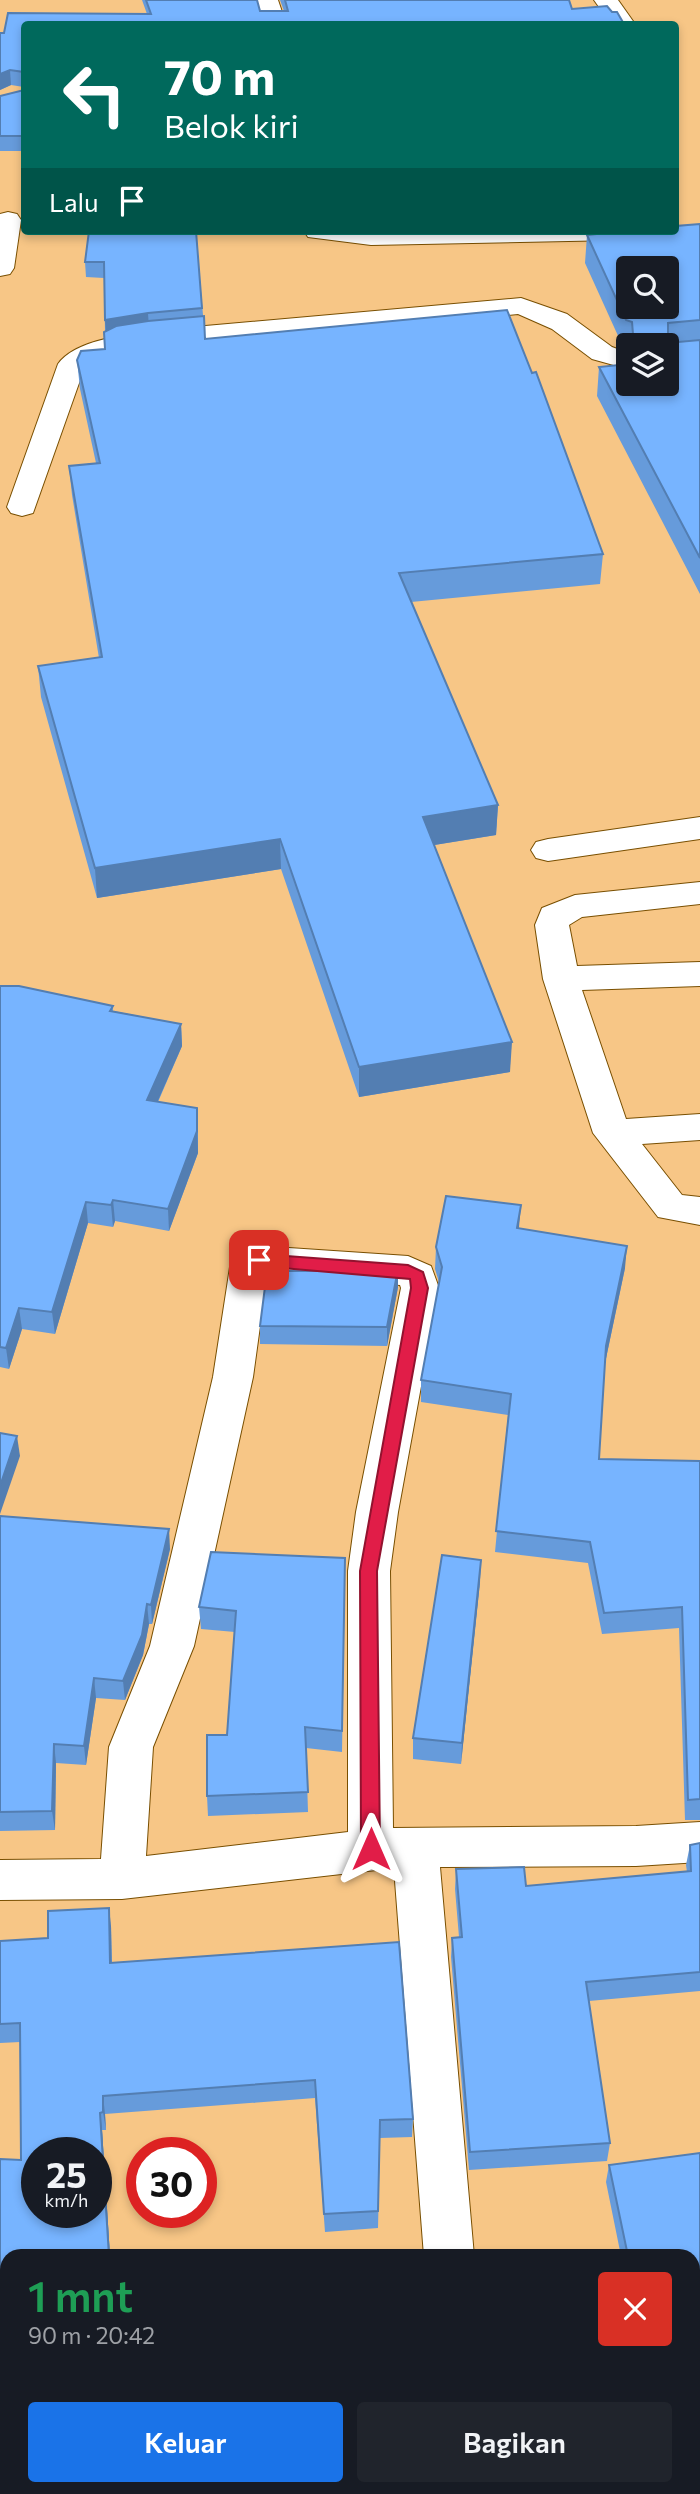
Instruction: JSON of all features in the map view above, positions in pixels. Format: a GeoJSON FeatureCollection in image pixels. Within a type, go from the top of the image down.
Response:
{"type":"FeatureCollection","features":[{"type":"Feature","properties":{"kind":"street"},"geometry":{"type":"LineString","coordinates":[[266,0],[273,21]]}},
{"type":"Feature","properties":{"kind":"street"},"geometry":{"type":"LineString","coordinates":[[606,0],[621,21]]}},
{"type":"Feature","properties":{"kind":"street"},"geometry":{"type":"LineString","coordinates":[[0,268],[11,220]]}},
{"type":"Feature","properties":{"kind":"street"},"geometry":{"type":"LineString","coordinates":[[370,235],[477,235]]}},
{"type":"Feature","properties":{"kind":"street"},"geometry":{"type":"LineString","coordinates":[[22,506],[72,364],[109,346],[149,339],[522,306],[565,324],[597,351],[616,360]]}},
{"type":"Feature","properties":{"kind":"street"},"geometry":{"type":"LineString","coordinates":[[548,850],[700,828]]}},
{"type":"Feature","properties":{"kind":"street"},"geometry":{"type":"LineString","coordinates":[[700,893],[575,906],[563,909],[554,916],[552,925],[561,979],[612,1133],[671,1207],[700,1211]]}},
{"type":"Feature","properties":{"kind":"street"},"geometry":{"type":"LineString","coordinates":[[561,979],[700,974]]}},
{"type":"Feature","properties":{"kind":"street"},"geometry":{"type":"LineString","coordinates":[[612,1133],[700,1127]]}},
{"type":"Feature","properties":{"kind":"street"},"geometry":{"type":"LineString","coordinates":[[122,1879],[131,1747],[172,1646],[233,1377],[249,1267],[259,1260],[408,1271],[417,1276],[419,1288],[369,1571],[393,1848],[448,2249]]}},
{"type":"Feature","properties":{"kind":"street"},"geometry":{"type":"LineString","coordinates":[[0,1881],[122,1879],[393,1848],[636,1846],[700,1842]]}},
{"type":"Feature","properties":{"kind":"building"},"geometry":{"type":"Polygon","coordinates":[[[146,0],[257,0],[260,11],[288,11],[285,0],[569,0],[572,9],[607,6],[612,12],[617,12],[622,21],[21,21],[21,72],[10,70],[0,74],[0,33],[4,33],[8,13],[151,14],[146,0]]]}},
{"type":"Feature","properties":{"kind":"building"},"geometry":{"type":"Polygon","coordinates":[[[21,91],[21,136],[0,136],[0,96],[21,91]]]}},
{"type":"Feature","properties":{"kind":"building"},"geometry":{"type":"Polygon","coordinates":[[[700,224],[700,320],[668,323],[668,333],[633,333],[632,322],[626,319],[679,319],[679,256],[616,256],[616,298],[587,235],[679,235],[679,226],[700,224]]]}},
{"type":"Feature","properties":{"kind":"building"},"geometry":{"type":"Polygon","coordinates":[[[88,235],[196,235],[202,308],[105,320],[104,262],[85,262],[88,235]]]}},
{"type":"Feature","properties":{"kind":"building"},"geometry":{"type":"Polygon","coordinates":[[[507,310],[532,373],[536,372],[603,554],[399,573],[498,805],[423,817],[512,1042],[359,1067],[280,839],[95,868],[38,666],[102,657],[69,466],[100,463],[77,360],[81,351],[105,349],[104,332],[116,326],[148,321],[204,316],[205,339],[507,310]]]}},
{"type":"Feature","properties":{"kind":"building"},"geometry":{"type":"Polygon","coordinates":[[[700,340],[700,558],[599,367],[616,365],[616,396],[679,396],[679,342],[700,340]]]}},
{"type":"Feature","properties":{"kind":"building"},"geometry":{"type":"Polygon","coordinates":[[[0,986],[19,986],[113,1006],[110,1011],[181,1024],[147,1100],[197,1108],[197,1131],[168,1209],[113,1200],[111,1205],[86,1202],[52,1312],[19,1308],[6,1348],[0,1347],[0,986]]]}},
{"type":"Feature","properties":{"kind":"building"},"geometry":{"type":"Polygon","coordinates":[[[446,1196],[521,1205],[517,1228],[627,1246],[606,1346],[599,1459],[700,1461],[700,1799],[688,1800],[682,1607],[604,1613],[590,1542],[496,1531],[511,1394],[421,1380],[442,1267],[436,1247],[446,1196]]]}},
{"type":"Feature","properties":{"kind":"building"},"geometry":{"type":"Polygon","coordinates":[[[351,1265],[398,1269],[387,1327],[260,1326],[267,1271],[351,1271],[351,1265]]]}},
{"type":"Feature","properties":{"kind":"building"},"geometry":{"type":"Polygon","coordinates":[[[0,1433],[17,1436],[0,1486],[0,1433]]]}},
{"type":"Feature","properties":{"kind":"building"},"geometry":{"type":"Polygon","coordinates":[[[0,1516],[169,1529],[151,1605],[147,1604],[142,1635],[123,1681],[94,1678],[84,1746],[54,1744],[52,1811],[0,1812],[0,1516]]]}},
{"type":"Feature","properties":{"kind":"building"},"geometry":{"type":"Polygon","coordinates":[[[211,1552],[345,1558],[342,1731],[305,1727],[308,1792],[207,1796],[207,1735],[227,1735],[236,1611],[199,1607],[211,1552]]]}},
{"type":"Feature","properties":{"kind":"building"},"geometry":{"type":"Polygon","coordinates":[[[442,1555],[481,1560],[462,1743],[413,1738],[442,1555]]]}},
{"type":"Feature","properties":{"kind":"building"},"geometry":{"type":"Polygon","coordinates":[[[700,1843],[700,1972],[586,1982],[610,2143],[470,2152],[452,1938],[462,1937],[456,1869],[524,1867],[526,1886],[691,1871],[690,1845],[700,1843]]]}},
{"type":"Feature","properties":{"kind":"building"},"geometry":{"type":"Polygon","coordinates":[[[109,1908],[110,1963],[399,1942],[413,2119],[380,2120],[378,2211],[324,2214],[315,2080],[103,2096],[103,2112],[100,2113],[102,2137],[21,2137],[21,2160],[20,2023],[0,2024],[0,1941],[48,1938],[48,1911],[109,1908]]]}},
{"type":"Feature","properties":{"kind":"building"},"geometry":{"type":"Polygon","coordinates":[[[700,2153],[700,2249],[627,2249],[609,2165],[700,2153]]]}},
{"type":"Feature","properties":{"kind":"building"},"geometry":{"type":"Polygon","coordinates":[[[0,2159],[21,2160],[21,2228],[107,2228],[109,2249],[0,2249],[0,2159]]]}},
{"type":"Feature","properties":{"kind":"route"},"geometry":{"type":"LineString","coordinates":[[259,1260],[408,1271],[417,1276],[419,1288],[377,1512],[369,1571],[371,1849]]}}]}
